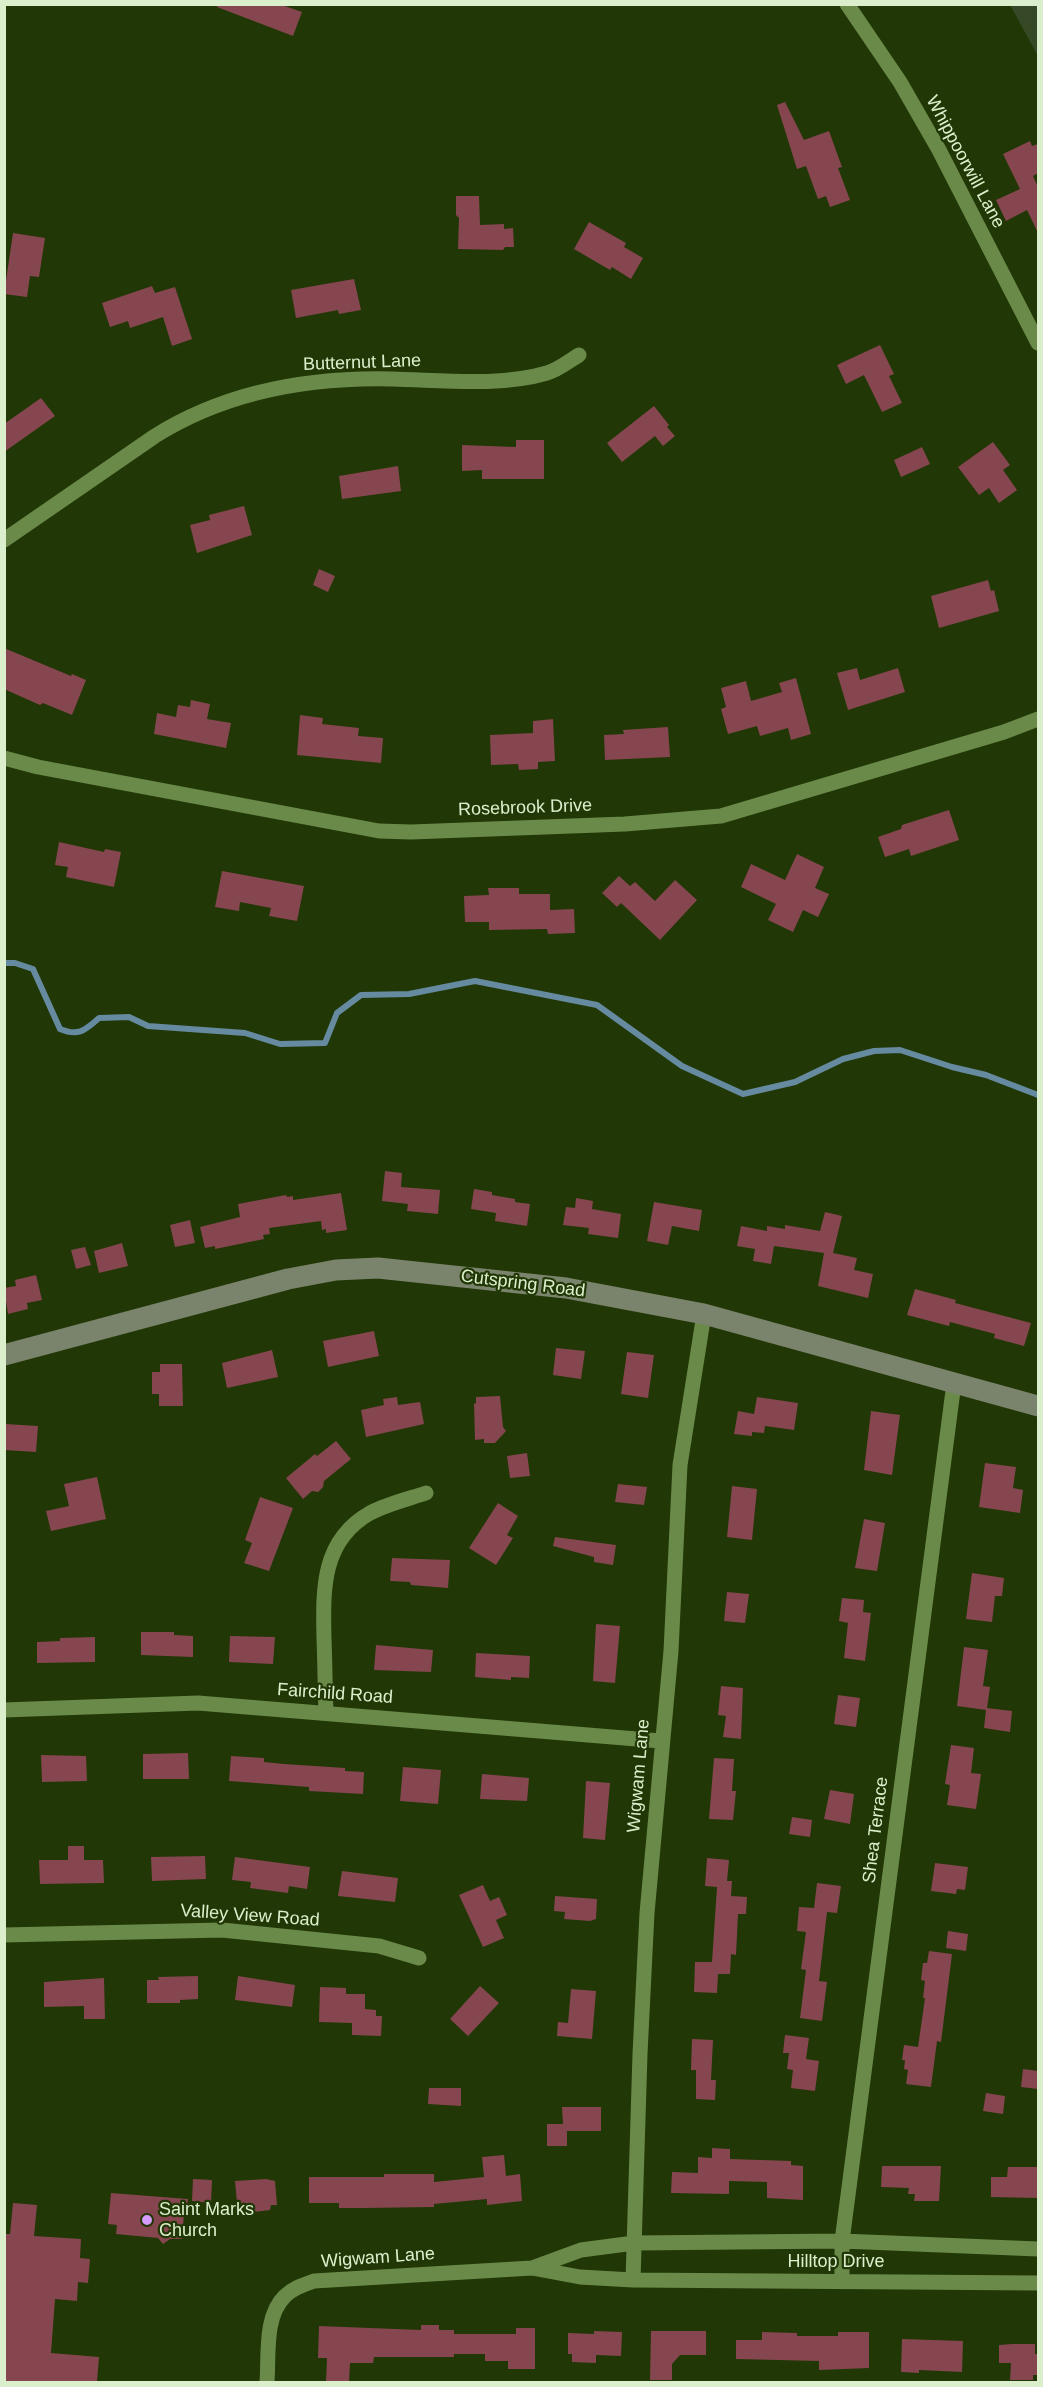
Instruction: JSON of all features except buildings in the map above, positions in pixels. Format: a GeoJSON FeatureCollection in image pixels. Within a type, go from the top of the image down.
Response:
{"type":"FeatureCollection","features":[{"type":"Feature","properties":{"kind":"street","name":"Whippoorwill Lane"},"geometry":{"type":"LineString","coordinates":[[847,4],[900,82],[939,150],[1038,343]]}},
{"type":"Feature","properties":{"kind":"street","name":"Butternut Lane"},"geometry":{"type":"LineString","coordinates":[[4,540],[175,424],[215,405],[260,390],[309,382],[354,379],[511,380],[549,372],[579,356]]}},
{"type":"Feature","properties":{"kind":"street","name":"Rosebrook Drive"},"geometry":{"type":"LineString","coordinates":[[4,758],[38,767],[379,831],[495,829],[625,824],[721,816],[1004,732],[1038,719]]}},
{"type":"Feature","properties":{"kind":"street","name":"Cutspring Road"},"geometry":{"type":"LineString","coordinates":[[4,1355],[288,1278],[355,1269],[406,1270],[567,1288],[704,1314],[1038,1406]]}},
{"type":"Feature","properties":{"kind":"street","name":"Wigwam Lane"},"geometry":{"type":"LineString","coordinates":[[267,2382],[271,2323],[281,2301],[297,2287],[314,2281],[532,2268],[580,2277],[633,2280],[646,1936],[673,1616],[674,1549],[680,1465],[704,1314]]}},
{"type":"Feature","properties":{"kind":"street","name":"Shea Terrace"},"geometry":{"type":"LineString","coordinates":[[842,2282],[842,2241],[954,1383]]}},
{"type":"Feature","properties":{"kind":"street"},"geometry":{"type":"LineString","coordinates":[[326,1712],[323,1595],[326,1571],[335,1549],[349,1529],[370,1513],[426,1493]]}},
{"type":"Feature","properties":{"kind":"street","name":"Fairchild Road"},"geometry":{"type":"LineString","coordinates":[[4,1710],[198,1704],[326,1712],[661,1741]]}},
{"type":"Feature","properties":{"kind":"street","name":"Valley View Road"},"geometry":{"type":"LineString","coordinates":[[4,1935],[222,1930],[379,1946],[419,1958]]}},
{"type":"Feature","properties":{"kind":"street","name":"Hilltop Drive"},"geometry":{"type":"LineString","coordinates":[[634,2243],[842,2241],[1038,2249]]}},
{"type":"Feature","properties":{"kind":"street","name":"Wigwam Lane"},"geometry":{"type":"LineString","coordinates":[[532,2268],[581,2250],[634,2243]]}},
{"type":"Feature","properties":{"kind":"street","name":"Hilltop Drive"},"geometry":{"type":"LineString","coordinates":[[633,2280],[1038,2283]]}},
{"type":"Feature","properties":{"kind":"green space"},"geometry":{"type":"Polygon","coordinates":[[[1010,5],[1038,5],[1038,56],[1010,5]]]}},
{"type":"Feature","properties":{"kind":"waterway"},"geometry":{"type":"LineString","coordinates":[[4,963],[15,963],[33,969],[60,1029],[72,1032],[86,1029],[99,1018],[129,1017],[148,1026],[245,1033],[280,1044],[325,1043],[337,1013],[361,995],[409,994],[475,981],[597,1005],[682,1066],[743,1094],[795,1082],[843,1059],[874,1051],[900,1050],[952,1067],[986,1075],[1038,1095]]}},
{"type":"Feature","properties":{"kind":"place","name":"Saint Marks Church"},"geometry":{"type":"Point","coordinates":[147,2220]}}]}
